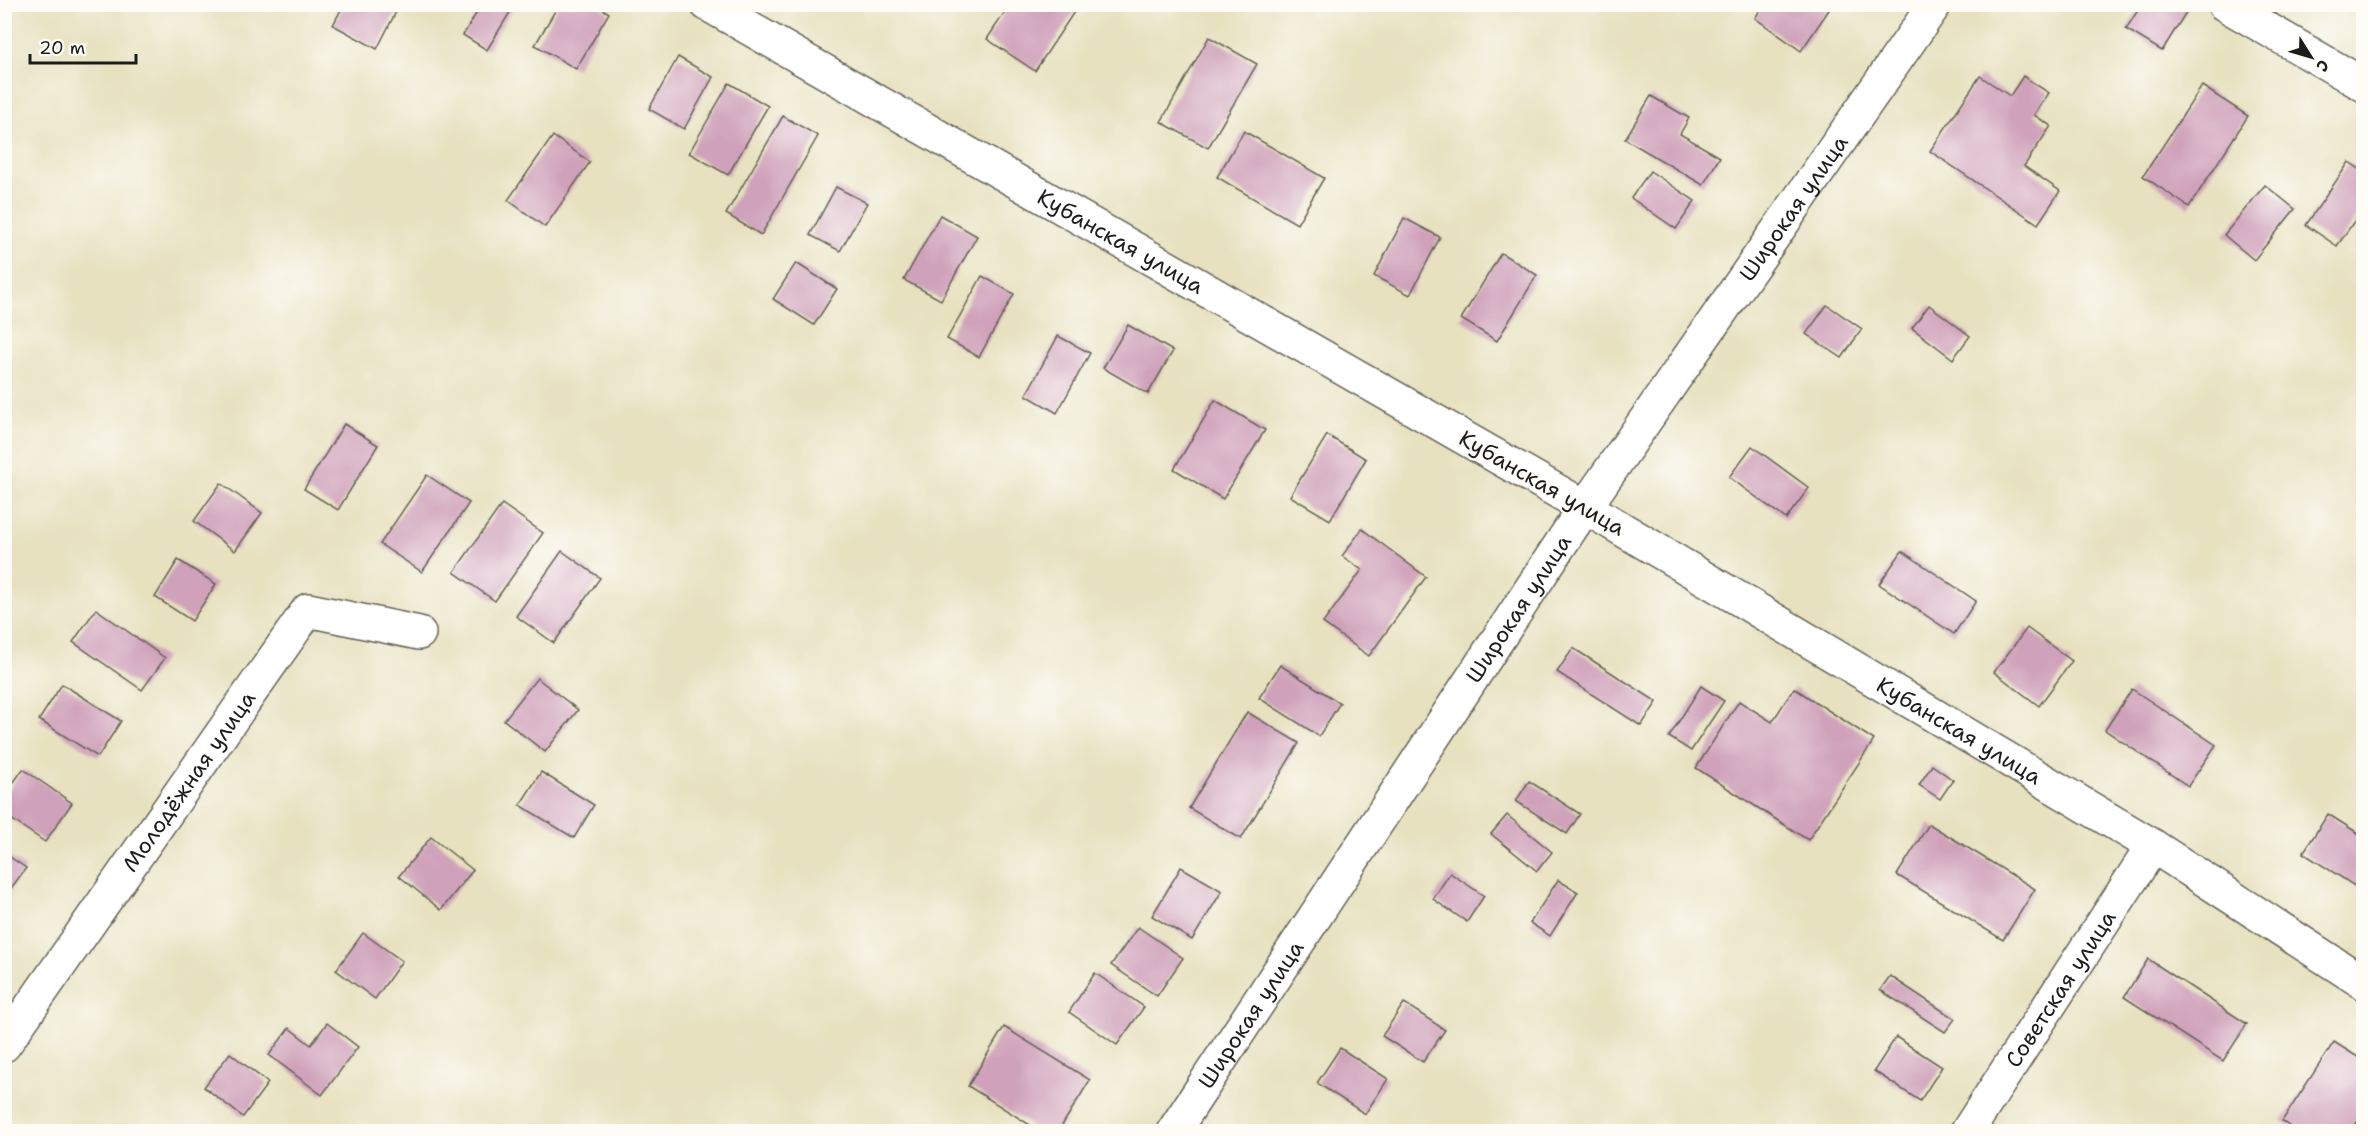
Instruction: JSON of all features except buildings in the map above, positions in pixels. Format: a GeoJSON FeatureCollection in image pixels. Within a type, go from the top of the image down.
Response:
{"type":"FeatureCollection","features":[{"type":"Feature","properties":{"kind":"street","name":"Кубанская улица"},"geometry":{"type":"LineString","coordinates":[[707,4],[1585,507],[2153,846],[2364,983]]}},
{"type":"Feature","properties":{"kind":"street","name":"Широкая улица"},"geometry":{"type":"LineString","coordinates":[[1173,1131],[1585,507],[1935,4]]}},
{"type":"Feature","properties":{"kind":"street"},"geometry":{"type":"LineString","coordinates":[[2224,4],[2364,85]]}},
{"type":"Feature","properties":{"kind":"street","name":"Молодёжная улица"},"geometry":{"type":"LineString","coordinates":[[4,1045],[308,610],[419,633]]}},
{"type":"Feature","properties":{"kind":"street","name":"Советская улица"},"geometry":{"type":"LineString","coordinates":[[1967,1131],[2153,846]]}}]}
